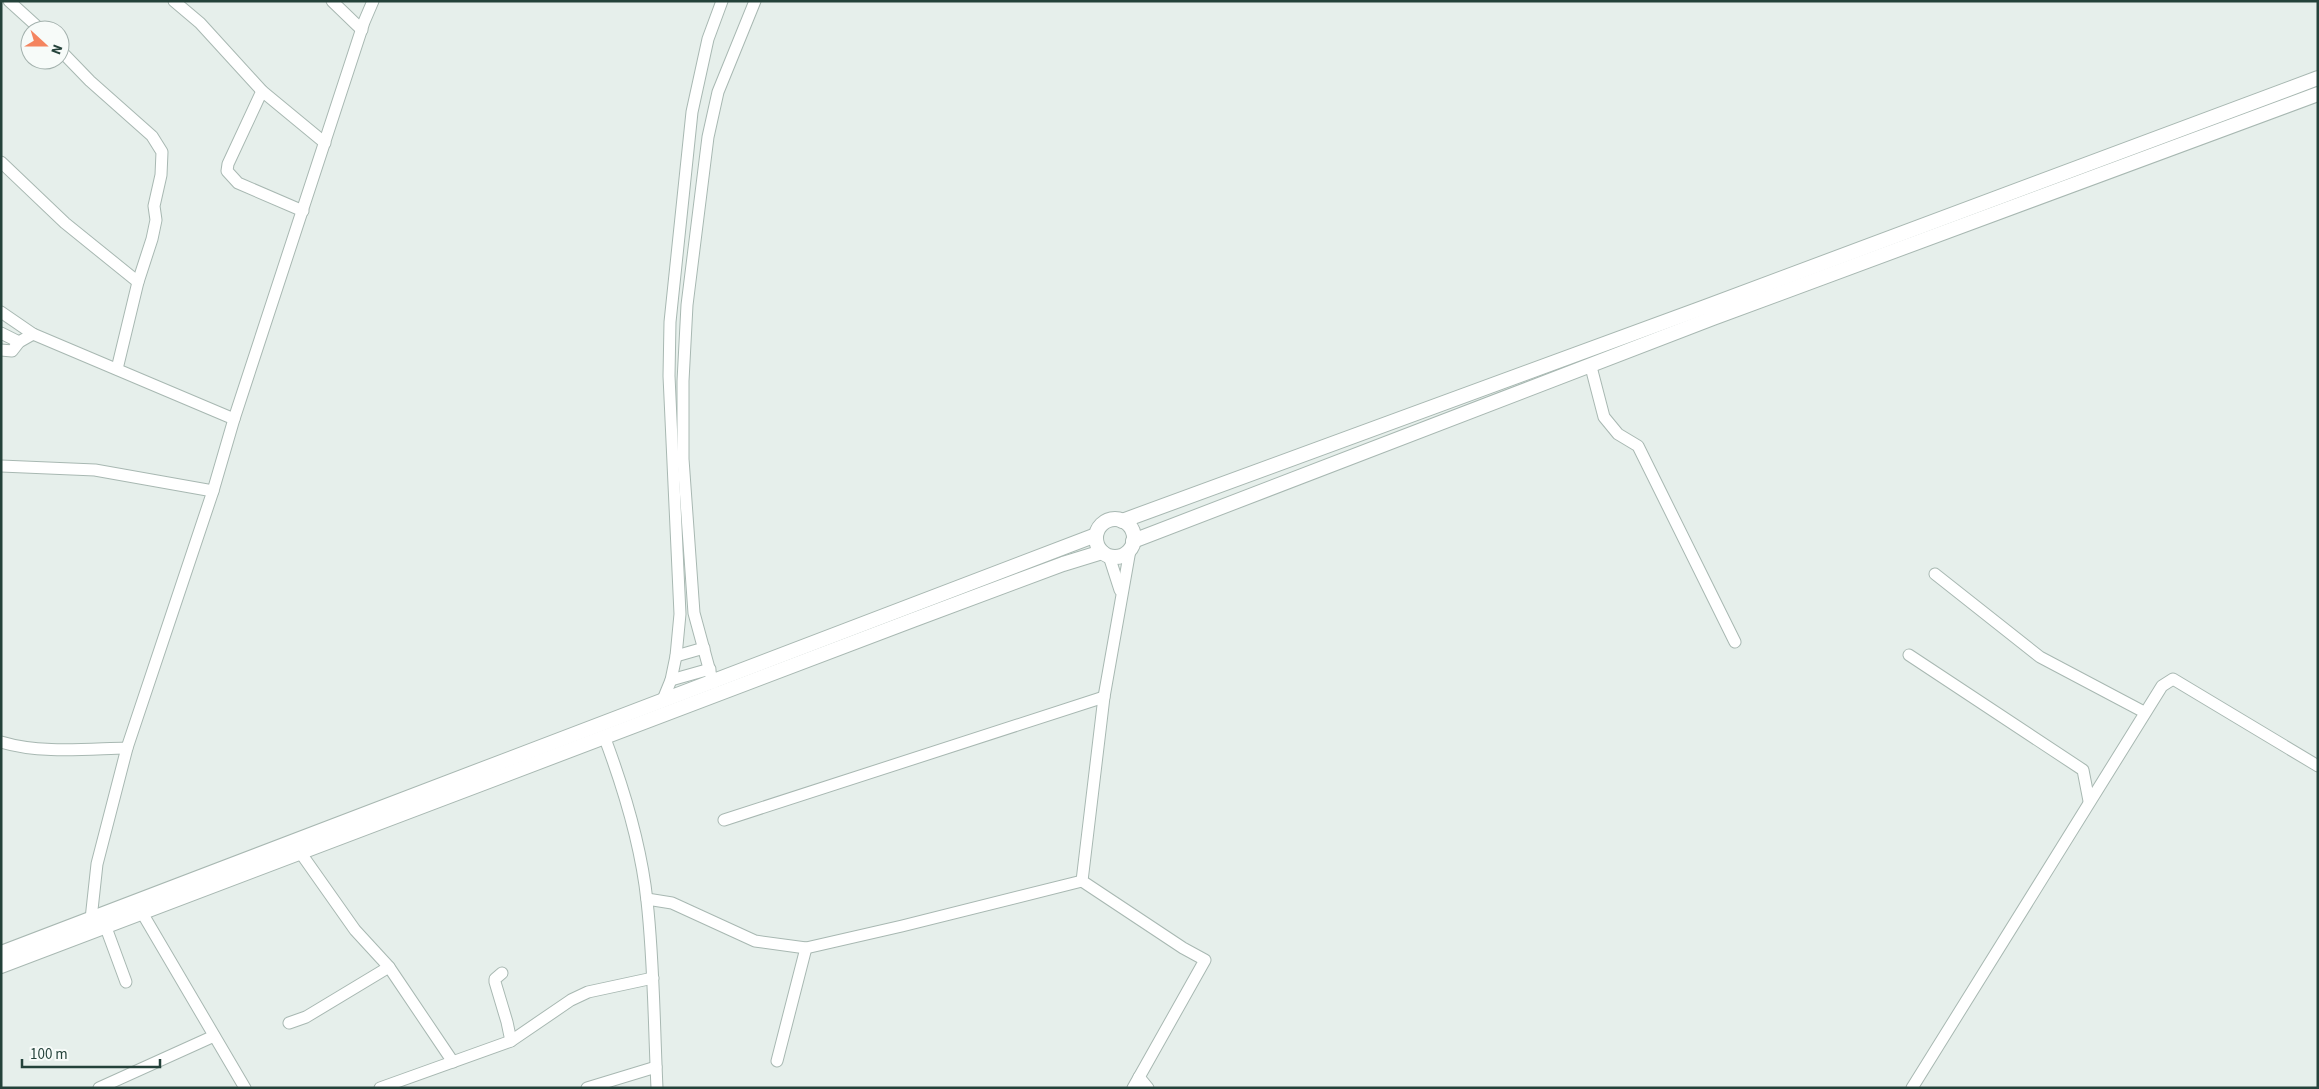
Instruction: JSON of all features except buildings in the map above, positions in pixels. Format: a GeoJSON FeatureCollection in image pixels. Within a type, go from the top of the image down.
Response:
{"type":"FeatureCollection","features":[{"type":"Feature","properties":{"kind":"street"},"geometry":{"type":"LineString","coordinates":[[9,1],[30,20]]}},
{"type":"Feature","properties":{"kind":"street"},"geometry":{"type":"LineString","coordinates":[[174,1],[200,23],[262,91],[325,143]]}},
{"type":"Feature","properties":{"kind":"street"},"geometry":{"type":"LineString","coordinates":[[332,1],[362,30]]}},
{"type":"Feature","properties":{"kind":"street"},"geometry":{"type":"LineString","coordinates":[[91,919],[97,864],[127,748],[373,1]]}},
{"type":"Feature","properties":{"kind":"street"},"geometry":{"type":"LineString","coordinates":[[662,702],[671,680],[676,656],[680,614],[669,376],[670,329],[692,112],[708,39],[722,1]]}},
{"type":"Feature","properties":{"kind":"street"},"geometry":{"type":"LineString","coordinates":[[711,676],[694,613],[683,459],[683,381],[687,305],[708,137],[718,92],[755,1]]}},
{"type":"Feature","properties":{"kind":"street"},"geometry":{"type":"LineString","coordinates":[[70,60],[152,136],[162,152],[161,175],[154,206],[156,220],[152,240],[138,282],[118,369]]}},
{"type":"Feature","properties":{"kind":"street"},"geometry":{"type":"LineString","coordinates":[[1122,521],[1658,325],[2318,78]]}},
{"type":"Feature","properties":{"kind":"street"},"geometry":{"type":"LineString","coordinates":[[262,91],[228,164],[227,171],[238,183],[303,211]]}},
{"type":"Feature","properties":{"kind":"street"},"geometry":{"type":"LineString","coordinates":[[1,966],[141,911],[1063,564],[1105,554],[1120,556],[1132,545],[1713,318],[2318,94]]}},
{"type":"Feature","properties":{"kind":"street"},"geometry":{"type":"LineString","coordinates":[[1,162],[65,223],[138,282]]}},
{"type":"Feature","properties":{"kind":"street"},"geometry":{"type":"LineString","coordinates":[[1,312],[33,334],[234,419]]}},
{"type":"Feature","properties":{"kind":"street"},"geometry":{"type":"LineString","coordinates":[[1,333],[19,342]]}},
{"type":"Feature","properties":{"kind":"street"},"geometry":{"type":"LineString","coordinates":[[1,350],[12,351],[19,342],[33,334]]}},
{"type":"Feature","properties":{"kind":"street"},"geometry":{"type":"LineString","coordinates":[[1591,366],[1604,417],[1618,434],[1638,446],[1735,642]]}},
{"type":"Feature","properties":{"kind":"street"},"geometry":{"type":"LineString","coordinates":[[1,466],[95,470],[213,491]]}},
{"type":"Feature","properties":{"kind":"street"},"geometry":{"type":"LineString","coordinates":[[1082,881],[1104,697],[1121,592],[1132,545],[1130,527],[1122,521],[1113,519],[1104,523],[1096,535],[1096,541],[1105,554],[1121,592]]}},
{"type":"Feature","properties":{"kind":"street"},"geometry":{"type":"LineString","coordinates":[[1,953],[662,702],[711,676],[1096,535]]}},
{"type":"Feature","properties":{"kind":"street"},"geometry":{"type":"LineString","coordinates":[[1935,574],[2040,657],[2144,712]]}},
{"type":"Feature","properties":{"kind":"street"},"geometry":{"type":"LineString","coordinates":[[676,656],[704,648]]}},
{"type":"Feature","properties":{"kind":"street"},"geometry":{"type":"LineString","coordinates":[[1910,655],[2083,770],[2089,801]]}},
{"type":"Feature","properties":{"kind":"street"},"geometry":{"type":"LineString","coordinates":[[671,680],[711,676]]}},
{"type":"Feature","properties":{"kind":"street"},"geometry":{"type":"LineString","coordinates":[[1912,1088],[2144,712],[2162,686],[2173,679],[2318,766]]}},
{"type":"Feature","properties":{"kind":"street"},"geometry":{"type":"LineString","coordinates":[[724,820],[1104,697]]}},
{"type":"Feature","properties":{"kind":"street"},"geometry":{"type":"LineString","coordinates":[[604,736],[627,799],[647,899],[653,978],[657,1088]]}},
{"type":"Feature","properties":{"kind":"street"},"geometry":{"type":"LineString","coordinates":[[1,742],[46,750],[127,748]]}},
{"type":"Feature","properties":{"kind":"street"},"geometry":{"type":"LineString","coordinates":[[300,852],[355,930],[390,967],[453,1062]]}},
{"type":"Feature","properties":{"kind":"street"},"geometry":{"type":"LineString","coordinates":[[647,899],[672,903],[755,941],[806,948],[1082,881],[1183,948],[1205,960],[1133,1088]]}},
{"type":"Feature","properties":{"kind":"street"},"geometry":{"type":"LineString","coordinates":[[141,911],[245,1088]]}},
{"type":"Feature","properties":{"kind":"street"},"geometry":{"type":"LineString","coordinates":[[105,925],[126,982]]}},
{"type":"Feature","properties":{"kind":"street"},"geometry":{"type":"LineString","coordinates":[[778,1060],[806,948]]}},
{"type":"Feature","properties":{"kind":"street"},"geometry":{"type":"LineString","coordinates":[[289,1023],[306,1017],[390,967]]}},
{"type":"Feature","properties":{"kind":"street"},"geometry":{"type":"LineString","coordinates":[[502,973],[496,978],[495,982],[511,1041]]}},
{"type":"Feature","properties":{"kind":"street"},"geometry":{"type":"LineString","coordinates":[[380,1088],[511,1041],[572,1000],[588,992],[653,978]]}},
{"type":"Feature","properties":{"kind":"street"},"geometry":{"type":"LineString","coordinates":[[99,1088],[214,1036]]}},
{"type":"Feature","properties":{"kind":"street"},"geometry":{"type":"LineString","coordinates":[[587,1088],[656,1067]]}},
{"type":"Feature","properties":{"kind":"street"},"geometry":{"type":"LineString","coordinates":[[1139,1077],[1148,1088]]}}]}
